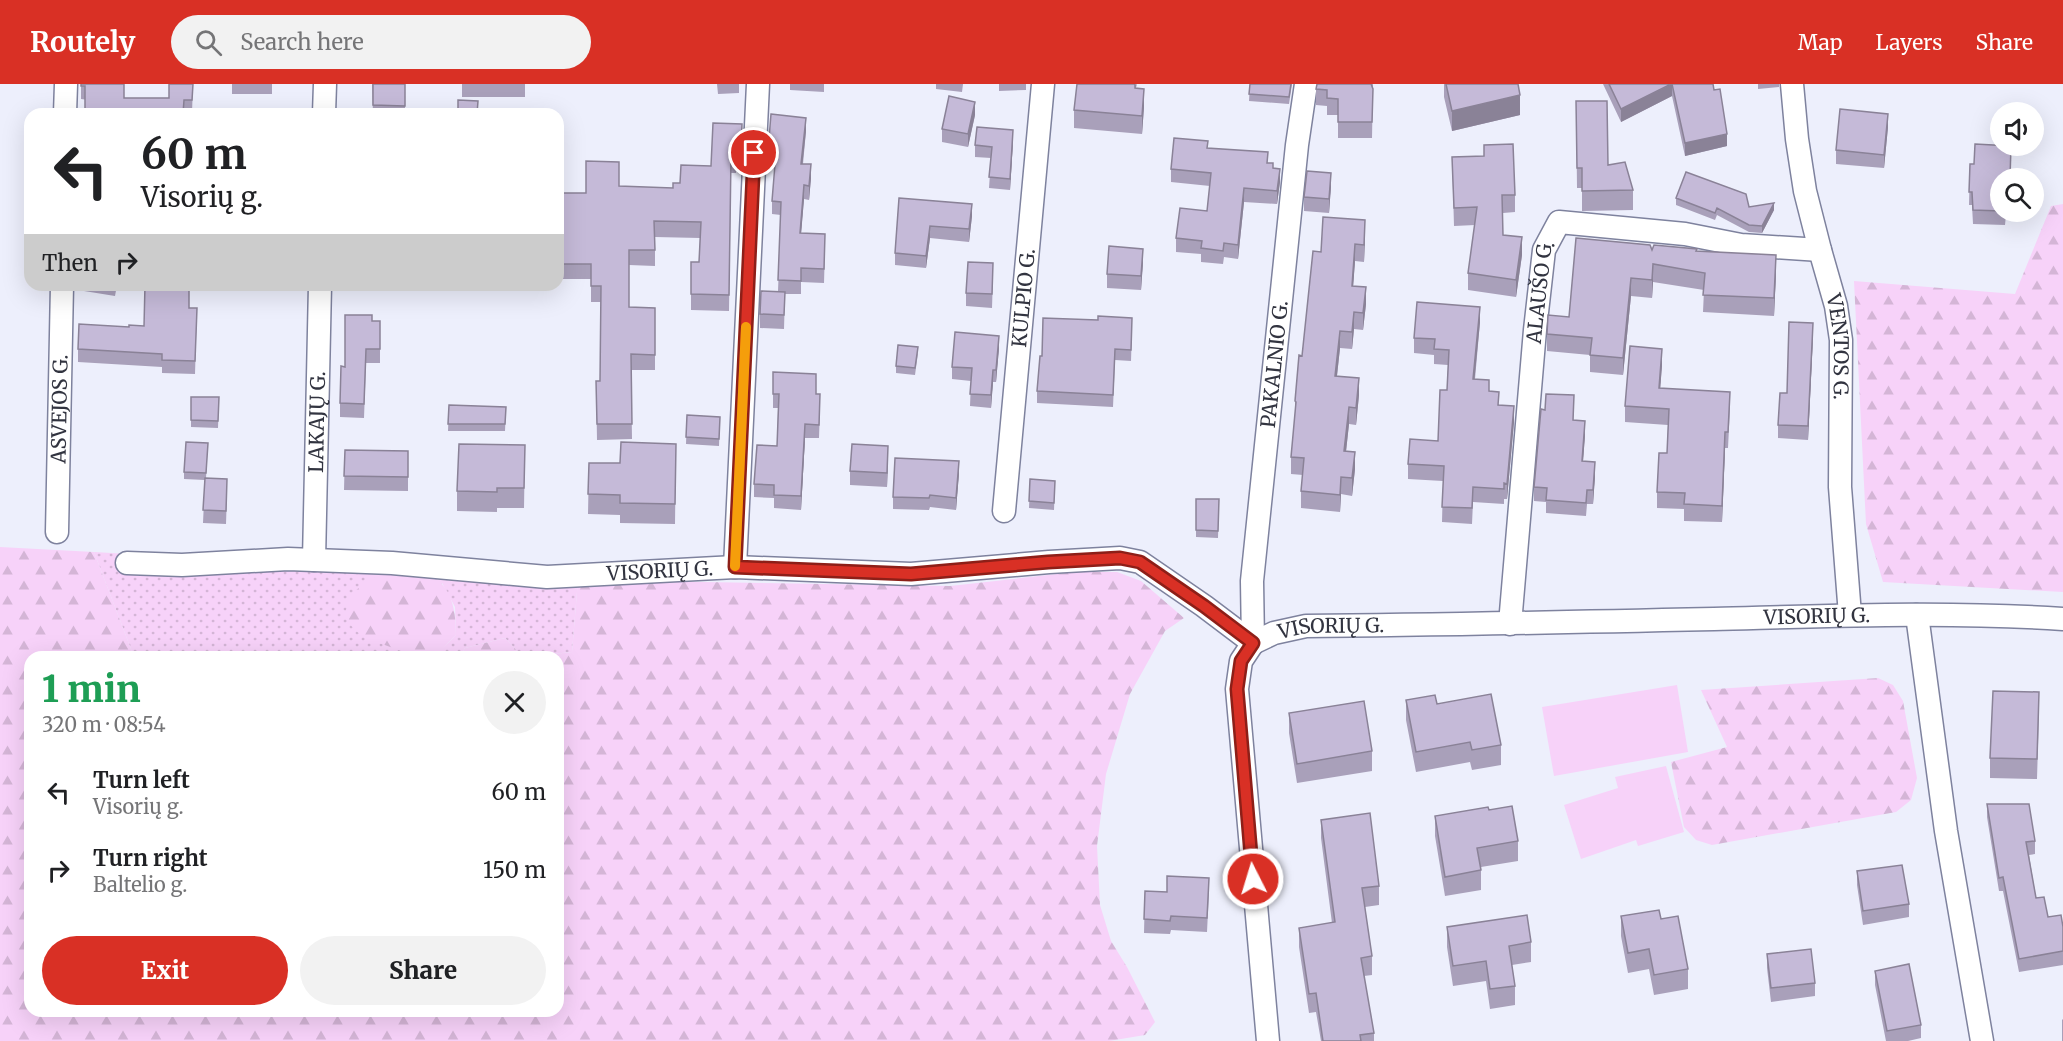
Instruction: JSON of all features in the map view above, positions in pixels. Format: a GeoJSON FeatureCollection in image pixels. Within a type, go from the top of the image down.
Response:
{"type":"FeatureCollection","features":[{"type":"Feature","properties":{"kind":"street"},"geometry":{"type":"LineString","coordinates":[[65,108],[66,84]]}},
{"type":"Feature","properties":{"kind":"street"},"geometry":{"type":"LineString","coordinates":[[324,108],[325,84]]}},
{"type":"Feature","properties":{"kind":"street"},"geometry":{"type":"LineString","coordinates":[[735,567],[758,84]]}},
{"type":"Feature","properties":{"kind":"street","name":"KULPIO G."},"geometry":{"type":"LineString","coordinates":[[1004,511],[1044,84]]}},
{"type":"Feature","properties":{"kind":"street","name":"PAKALNIO G."},"geometry":{"type":"LineString","coordinates":[[1253,643],[1252,581],[1297,145],[1306,84]]}},
{"type":"Feature","properties":{"kind":"street","name":"VENTOS G."},"geometry":{"type":"LineString","coordinates":[[1792,84],[1805,191],[1836,306],[1841,340],[1840,487],[1850,615]]}},
{"type":"Feature","properties":{"kind":"street","name":"ALAUŠO G."},"geometry":{"type":"LineString","coordinates":[[1510,624],[1544,250],[1559,222],[1685,234],[1741,245],[1820,250]]}},
{"type":"Feature","properties":{"kind":"street","name":"ASVEJOS G."},"geometry":{"type":"LineString","coordinates":[[57,532],[62,291]]}},
{"type":"Feature","properties":{"kind":"street","name":"LAKAJŲ G."},"geometry":{"type":"LineString","coordinates":[[314,560],[320,291]]}},
{"type":"Feature","properties":{"kind":"street","name":"VISORIŲ G."},"geometry":{"type":"LineString","coordinates":[[127,563],[182,565],[288,559],[392,563],[547,577],[735,567],[911,574],[1120,558],[1140,562],[1253,643],[1274,633],[1306,626],[1510,624],[1850,615],[1999,615],[2063,619]]}},
{"type":"Feature","properties":{"kind":"street"},"geometry":{"type":"LineString","coordinates":[[1917,615],[1946,831],[1982,1041]]}},
{"type":"Feature","properties":{"kind":"street"},"geometry":{"type":"LineString","coordinates":[[1253,643],[1241,661],[1237,689],[1268,1041]]}},
{"type":"Feature","properties":{"kind":"green space"},"geometry":{"type":"Polygon","coordinates":[[[2063,204],[2063,592],[1883,582],[1866,524],[1854,281],[2015,294],[2051,206],[2063,204]]]}},
{"type":"Feature","properties":{"kind":"green space"},"geometry":{"type":"Polygon","coordinates":[[[0,547],[94,552],[132,651],[24,651],[24,1017],[564,1017],[564,653],[572,652],[578,580],[950,586],[1075,572],[1117,572],[1141,581],[1184,618],[1165,631],[1130,694],[1106,774],[1097,846],[1100,905],[1111,941],[1155,1022],[1145,1035],[1109,1041],[0,1041],[0,547]]]}},
{"type":"Feature","properties":{"kind":"green space"},"geometry":{"type":"Polygon","coordinates":[[[94,552],[578,580],[572,652],[517,651],[505,638],[465,648],[463,651],[438,651],[456,635],[455,607],[442,583],[411,651],[132,651],[94,552]]]}},
{"type":"Feature","properties":{"kind":"green space"},"geometry":{"type":"Polygon","coordinates":[[[386,572],[418,574],[436,580],[443,585],[451,600],[456,635],[440,651],[402,651],[365,638],[348,622],[346,610],[351,595],[366,581],[386,572]]]}},
{"type":"Feature","properties":{"kind":"green space"},"geometry":{"type":"Polygon","coordinates":[[[505,638],[517,651],[463,651],[465,648],[505,638]]]}},
{"type":"Feature","properties":{"kind":"green space"},"geometry":{"type":"Polygon","coordinates":[[[1878,678],[1893,685],[1903,701],[1917,778],[1911,800],[1896,812],[1712,845],[1696,840],[1684,827],[1671,762],[1727,747],[1701,690],[1878,678]]]}},
{"type":"Feature","properties":{"kind":"green space"},"geometry":{"type":"Polygon","coordinates":[[[1677,685],[1688,752],[1554,776],[1542,707],[1677,685]]]}},
{"type":"Feature","properties":{"kind":"green space"},"geometry":{"type":"Polygon","coordinates":[[[1666,766],[1684,832],[1638,846],[1636,840],[1581,859],[1564,805],[1618,788],[1615,777],[1666,766]]]}},
{"type":"Feature","properties":{"kind":"building"},"geometry":{"type":"Polygon","coordinates":[[[81,84],[124,84],[124,98],[169,98],[169,84],[193,84],[192,100],[184,100],[183,108],[85,108],[85,86],[81,84]]]}},
{"type":"Feature","properties":{"kind":"building"},"geometry":{"type":"Polygon","coordinates":[[[373,84],[405,84],[405,106],[373,105],[373,84]]]}},
{"type":"Feature","properties":{"kind":"building"},"geometry":{"type":"Polygon","coordinates":[[[1077,84],[1135,84],[1135,88],[1144,89],[1142,116],[1074,110],[1077,84]]]}},
{"type":"Feature","properties":{"kind":"building"},"geometry":{"type":"Polygon","coordinates":[[[1250,84],[1291,84],[1289,97],[1249,94],[1250,84]]]}},
{"type":"Feature","properties":{"kind":"building"},"geometry":{"type":"Polygon","coordinates":[[[1317,84],[1371,84],[1373,89],[1372,122],[1338,122],[1338,99],[1327,98],[1327,90],[1316,89],[1317,84]]]}},
{"type":"Feature","properties":{"kind":"building"},"geometry":{"type":"Polygon","coordinates":[[[1446,84],[1518,84],[1520,95],[1452,111],[1446,84]]]}},
{"type":"Feature","properties":{"kind":"building"},"geometry":{"type":"Polygon","coordinates":[[[1609,84],[1671,84],[1621,109],[1609,84]]]}},
{"type":"Feature","properties":{"kind":"building"},"geometry":{"type":"Polygon","coordinates":[[[1672,84],[1713,84],[1714,90],[1720,89],[1727,134],[1685,143],[1672,84]]]}},
{"type":"Feature","properties":{"kind":"building"},"geometry":{"type":"Polygon","coordinates":[[[949,96],[975,102],[968,134],[942,129],[949,96]]]}},
{"type":"Feature","properties":{"kind":"building"},"geometry":{"type":"Polygon","coordinates":[[[458,100],[478,101],[477,108],[458,108],[458,100]]]}},
{"type":"Feature","properties":{"kind":"building"},"geometry":{"type":"Polygon","coordinates":[[[1576,101],[1607,101],[1608,165],[1625,162],[1633,190],[1582,191],[1582,168],[1577,168],[1576,101]]]}},
{"type":"Feature","properties":{"kind":"building"},"geometry":{"type":"Polygon","coordinates":[[[1840,109],[1888,114],[1884,155],[1836,150],[1840,109]]]}},
{"type":"Feature","properties":{"kind":"building"},"geometry":{"type":"Polygon","coordinates":[[[771,114],[806,118],[801,164],[811,164],[809,186],[804,185],[800,233],[825,234],[824,269],[801,268],[801,281],[778,280],[781,202],[772,201],[776,152],[768,151],[771,114]]]}},
{"type":"Feature","properties":{"kind":"building"},"geometry":{"type":"Polygon","coordinates":[[[713,123],[742,124],[741,146],[736,145],[736,157],[731,157],[729,295],[691,294],[691,262],[699,262],[701,222],[654,221],[655,250],[629,250],[629,307],[655,308],[655,355],[631,354],[632,424],[597,424],[596,381],[600,381],[601,286],[591,286],[591,264],[564,264],[564,193],[586,193],[586,161],[619,162],[619,186],[673,188],[673,183],[680,183],[681,165],[711,166],[713,123]]]}},
{"type":"Feature","properties":{"kind":"building"},"geometry":{"type":"Polygon","coordinates":[[[977,127],[1013,130],[1010,179],[989,177],[992,147],[975,145],[977,127]]]}},
{"type":"Feature","properties":{"kind":"building"},"geometry":{"type":"Polygon","coordinates":[[[1174,138],[1208,141],[1207,148],[1268,152],[1267,163],[1273,163],[1273,168],[1280,169],[1277,191],[1244,188],[1238,245],[1224,243],[1223,251],[1201,248],[1202,241],[1176,238],[1180,208],[1207,211],[1211,173],[1171,169],[1174,138]]]}},
{"type":"Feature","properties":{"kind":"building"},"geometry":{"type":"Polygon","coordinates":[[[1513,144],[1515,195],[1502,195],[1503,235],[1522,237],[1516,280],[1468,273],[1477,207],[1454,208],[1452,157],[1484,156],[1484,145],[1513,144]]]}},
{"type":"Feature","properties":{"kind":"building"},"geometry":{"type":"Polygon","coordinates":[[[1975,144],[1990,145],[1990,156],[2011,156],[2010,168],[1990,168],[1990,211],[1973,210],[1972,192],[1969,192],[1970,164],[1974,164],[1975,144]]]}},
{"type":"Feature","properties":{"kind":"building"},"geometry":{"type":"Polygon","coordinates":[[[1307,171],[1331,173],[1329,199],[1304,197],[1307,171]]]}},
{"type":"Feature","properties":{"kind":"building"},"geometry":{"type":"Polygon","coordinates":[[[1686,172],[1746,194],[1749,207],[1774,203],[1762,226],[1749,225],[1717,208],[1715,213],[1676,198],[1686,172]]]}},
{"type":"Feature","properties":{"kind":"building"},"geometry":{"type":"Polygon","coordinates":[[[899,198],[972,204],[969,229],[930,226],[926,256],[895,253],[899,198]]]}},
{"type":"Feature","properties":{"kind":"building"},"geometry":{"type":"Polygon","coordinates":[[[1323,217],[1365,220],[1364,245],[1355,244],[1352,286],[1366,287],[1363,313],[1354,312],[1352,332],[1340,331],[1335,376],[1359,378],[1356,408],[1349,407],[1344,451],[1355,452],[1352,478],[1341,477],[1340,495],[1301,491],[1304,458],[1291,457],[1299,355],[1302,356],[1313,251],[1321,252],[1323,217]]]}},
{"type":"Feature","properties":{"kind":"building"},"geometry":{"type":"Polygon","coordinates":[[[1576,238],[1650,245],[1652,250],[1654,245],[1697,249],[1696,251],[1776,255],[1774,298],[1703,295],[1705,273],[1653,264],[1652,280],[1631,278],[1623,358],[1590,355],[1592,338],[1547,334],[1548,315],[1569,317],[1576,238]]]}},
{"type":"Feature","properties":{"kind":"building"},"geometry":{"type":"Polygon","coordinates":[[[1109,246],[1143,249],[1141,276],[1107,274],[1109,246]]]}},
{"type":"Feature","properties":{"kind":"building"},"geometry":{"type":"Polygon","coordinates":[[[968,262],[993,263],[992,294],[966,293],[968,262]]]}},
{"type":"Feature","properties":{"kind":"building"},"geometry":{"type":"Polygon","coordinates":[[[145,291],[189,291],[189,308],[197,308],[195,361],[162,360],[162,354],[78,349],[79,324],[144,326],[145,291]]]}},
{"type":"Feature","properties":{"kind":"building"},"geometry":{"type":"Polygon","coordinates":[[[761,291],[785,292],[784,315],[760,314],[761,291]]]}},
{"type":"Feature","properties":{"kind":"building"},"geometry":{"type":"Polygon","coordinates":[[[1417,302],[1480,307],[1473,379],[1489,380],[1489,391],[1499,392],[1498,405],[1514,406],[1507,484],[1504,483],[1504,489],[1473,487],[1472,508],[1442,507],[1444,466],[1408,464],[1410,439],[1438,441],[1440,390],[1447,390],[1449,350],[1434,349],[1435,339],[1414,338],[1417,302]]]}},
{"type":"Feature","properties":{"kind":"building"},"geometry":{"type":"Polygon","coordinates":[[[345,315],[372,315],[372,321],[380,321],[380,349],[366,349],[364,404],[340,403],[341,366],[345,367],[345,315]]]}},
{"type":"Feature","properties":{"kind":"building"},"geometry":{"type":"Polygon","coordinates":[[[1098,316],[1132,318],[1131,350],[1115,349],[1113,395],[1037,391],[1040,356],[1042,356],[1043,318],[1098,320],[1098,316]]]}},
{"type":"Feature","properties":{"kind":"building"},"geometry":{"type":"Polygon","coordinates":[[[1789,322],[1813,323],[1808,426],[1778,425],[1780,393],[1787,393],[1789,322]]]}},
{"type":"Feature","properties":{"kind":"building"},"geometry":{"type":"Polygon","coordinates":[[[955,332],[999,336],[991,395],[970,394],[972,368],[952,367],[955,332]]]}},
{"type":"Feature","properties":{"kind":"building"},"geometry":{"type":"Polygon","coordinates":[[[898,345],[918,347],[915,368],[896,366],[898,345]]]}},
{"type":"Feature","properties":{"kind":"building"},"geometry":{"type":"Polygon","coordinates":[[[1630,346],[1662,349],[1659,388],[1730,392],[1728,432],[1725,432],[1722,506],[1684,504],[1685,493],[1657,492],[1659,453],[1667,453],[1669,409],[1625,406],[1630,346]]]}},
{"type":"Feature","properties":{"kind":"building"},"geometry":{"type":"Polygon","coordinates":[[[773,372],[816,374],[816,394],[820,394],[819,425],[805,424],[801,496],[774,495],[774,485],[754,484],[757,445],[777,446],[779,394],[773,394],[773,372]]]}},
{"type":"Feature","properties":{"kind":"building"},"geometry":{"type":"Polygon","coordinates":[[[1546,394],[1574,395],[1573,420],[1585,421],[1582,461],[1595,462],[1593,490],[1587,490],[1586,503],[1546,500],[1547,488],[1534,487],[1541,409],[1545,410],[1546,394]]]}},
{"type":"Feature","properties":{"kind":"building"},"geometry":{"type":"Polygon","coordinates":[[[191,397],[219,397],[218,421],[191,420],[191,397]]]}},
{"type":"Feature","properties":{"kind":"building"},"geometry":{"type":"Polygon","coordinates":[[[449,405],[506,407],[505,424],[448,424],[449,405]]]}},
{"type":"Feature","properties":{"kind":"building"},"geometry":{"type":"Polygon","coordinates":[[[687,415],[720,417],[719,439],[686,437],[687,415]]]}},
{"type":"Feature","properties":{"kind":"building"},"geometry":{"type":"Polygon","coordinates":[[[186,442],[208,443],[206,473],[184,472],[186,442]]]}},
{"type":"Feature","properties":{"kind":"building"},"geometry":{"type":"Polygon","coordinates":[[[621,442],[676,444],[675,504],[620,503],[620,495],[588,494],[589,463],[620,463],[621,442]]]}},
{"type":"Feature","properties":{"kind":"building"},"geometry":{"type":"Polygon","coordinates":[[[459,444],[525,445],[524,488],[497,488],[497,492],[457,491],[459,444]]]}},
{"type":"Feature","properties":{"kind":"building"},"geometry":{"type":"Polygon","coordinates":[[[852,444],[888,446],[887,473],[850,471],[852,444]]]}},
{"type":"Feature","properties":{"kind":"building"},"geometry":{"type":"Polygon","coordinates":[[[345,450],[408,451],[408,477],[344,476],[345,450]]]}},
{"type":"Feature","properties":{"kind":"building"},"geometry":{"type":"Polygon","coordinates":[[[895,458],[959,461],[956,498],[930,495],[929,498],[893,497],[895,458]]]}},
{"type":"Feature","properties":{"kind":"building"},"geometry":{"type":"Polygon","coordinates":[[[205,478],[227,479],[226,511],[203,510],[205,478]]]}},
{"type":"Feature","properties":{"kind":"building"},"geometry":{"type":"Polygon","coordinates":[[[1030,479],[1055,481],[1054,503],[1029,501],[1030,479]]]}},
{"type":"Feature","properties":{"kind":"building"},"geometry":{"type":"Polygon","coordinates":[[[1196,499],[1219,499],[1218,531],[1196,530],[1196,499]]]}},
{"type":"Feature","properties":{"kind":"building"},"geometry":{"type":"Polygon","coordinates":[[[1993,691],[2039,692],[2037,759],[1990,758],[1993,691]]]}},
{"type":"Feature","properties":{"kind":"building"},"geometry":{"type":"Polygon","coordinates":[[[1491,694],[1501,745],[1472,750],[1470,742],[1416,752],[1406,700],[1435,695],[1437,704],[1491,694]]]}},
{"type":"Feature","properties":{"kind":"building"},"geometry":{"type":"Polygon","coordinates":[[[1364,701],[1372,751],[1297,764],[1289,713],[1364,701]]]}},
{"type":"Feature","properties":{"kind":"building"},"geometry":{"type":"Polygon","coordinates":[[[1987,804],[2029,804],[2035,841],[2026,842],[2036,898],[2044,897],[2048,917],[2061,915],[2063,951],[2019,959],[2003,877],[1999,878],[1987,804]]]}},
{"type":"Feature","properties":{"kind":"building"},"geometry":{"type":"Polygon","coordinates":[[[1512,806],[1518,841],[1477,848],[1481,870],[1445,877],[1435,816],[1488,807],[1489,810],[1512,806]]]}},
{"type":"Feature","properties":{"kind":"building"},"geometry":{"type":"Polygon","coordinates":[[[1370,813],[1379,886],[1362,888],[1372,956],[1361,958],[1374,1033],[1360,1035],[1361,1041],[1323,1041],[1316,993],[1309,994],[1299,928],[1335,922],[1321,820],[1370,813]]]}},
{"type":"Feature","properties":{"kind":"building"},"geometry":{"type":"Polygon","coordinates":[[[1902,865],[1909,904],[1863,911],[1857,871],[1902,865]]]}},
{"type":"Feature","properties":{"kind":"building"},"geometry":{"type":"Polygon","coordinates":[[[1167,876],[1209,878],[1207,918],[1171,916],[1170,921],[1144,919],[1145,891],[1167,892],[1167,876]]]}},
{"type":"Feature","properties":{"kind":"building"},"geometry":{"type":"Polygon","coordinates":[[[1659,910],[1661,919],[1678,916],[1688,969],[1654,975],[1649,949],[1628,953],[1621,916],[1659,910]]]}},
{"type":"Feature","properties":{"kind":"building"},"geometry":{"type":"Polygon","coordinates":[[[1527,915],[1531,942],[1509,946],[1515,986],[1490,989],[1486,961],[1453,966],[1447,927],[1527,915]]]}},
{"type":"Feature","properties":{"kind":"building"},"geometry":{"type":"Polygon","coordinates":[[[1811,949],[1815,983],[1771,988],[1767,954],[1811,949]]]}},
{"type":"Feature","properties":{"kind":"building"},"geometry":{"type":"Polygon","coordinates":[[[1909,964],[1921,1025],[1887,1031],[1875,971],[1909,964]]]}},
{"type":"Feature","properties":{"kind":"slow traffic"},"geometry":{"type":"LineString","coordinates":[[735,566],[746,327]]}},
{"type":"Feature","properties":{"kind":"route"},"geometry":{"type":"LineString","coordinates":[[754,153],[735,567],[911,574],[1120,558],[1140,562],[1253,643],[1241,661],[1237,689],[1253,879]]}}]}
